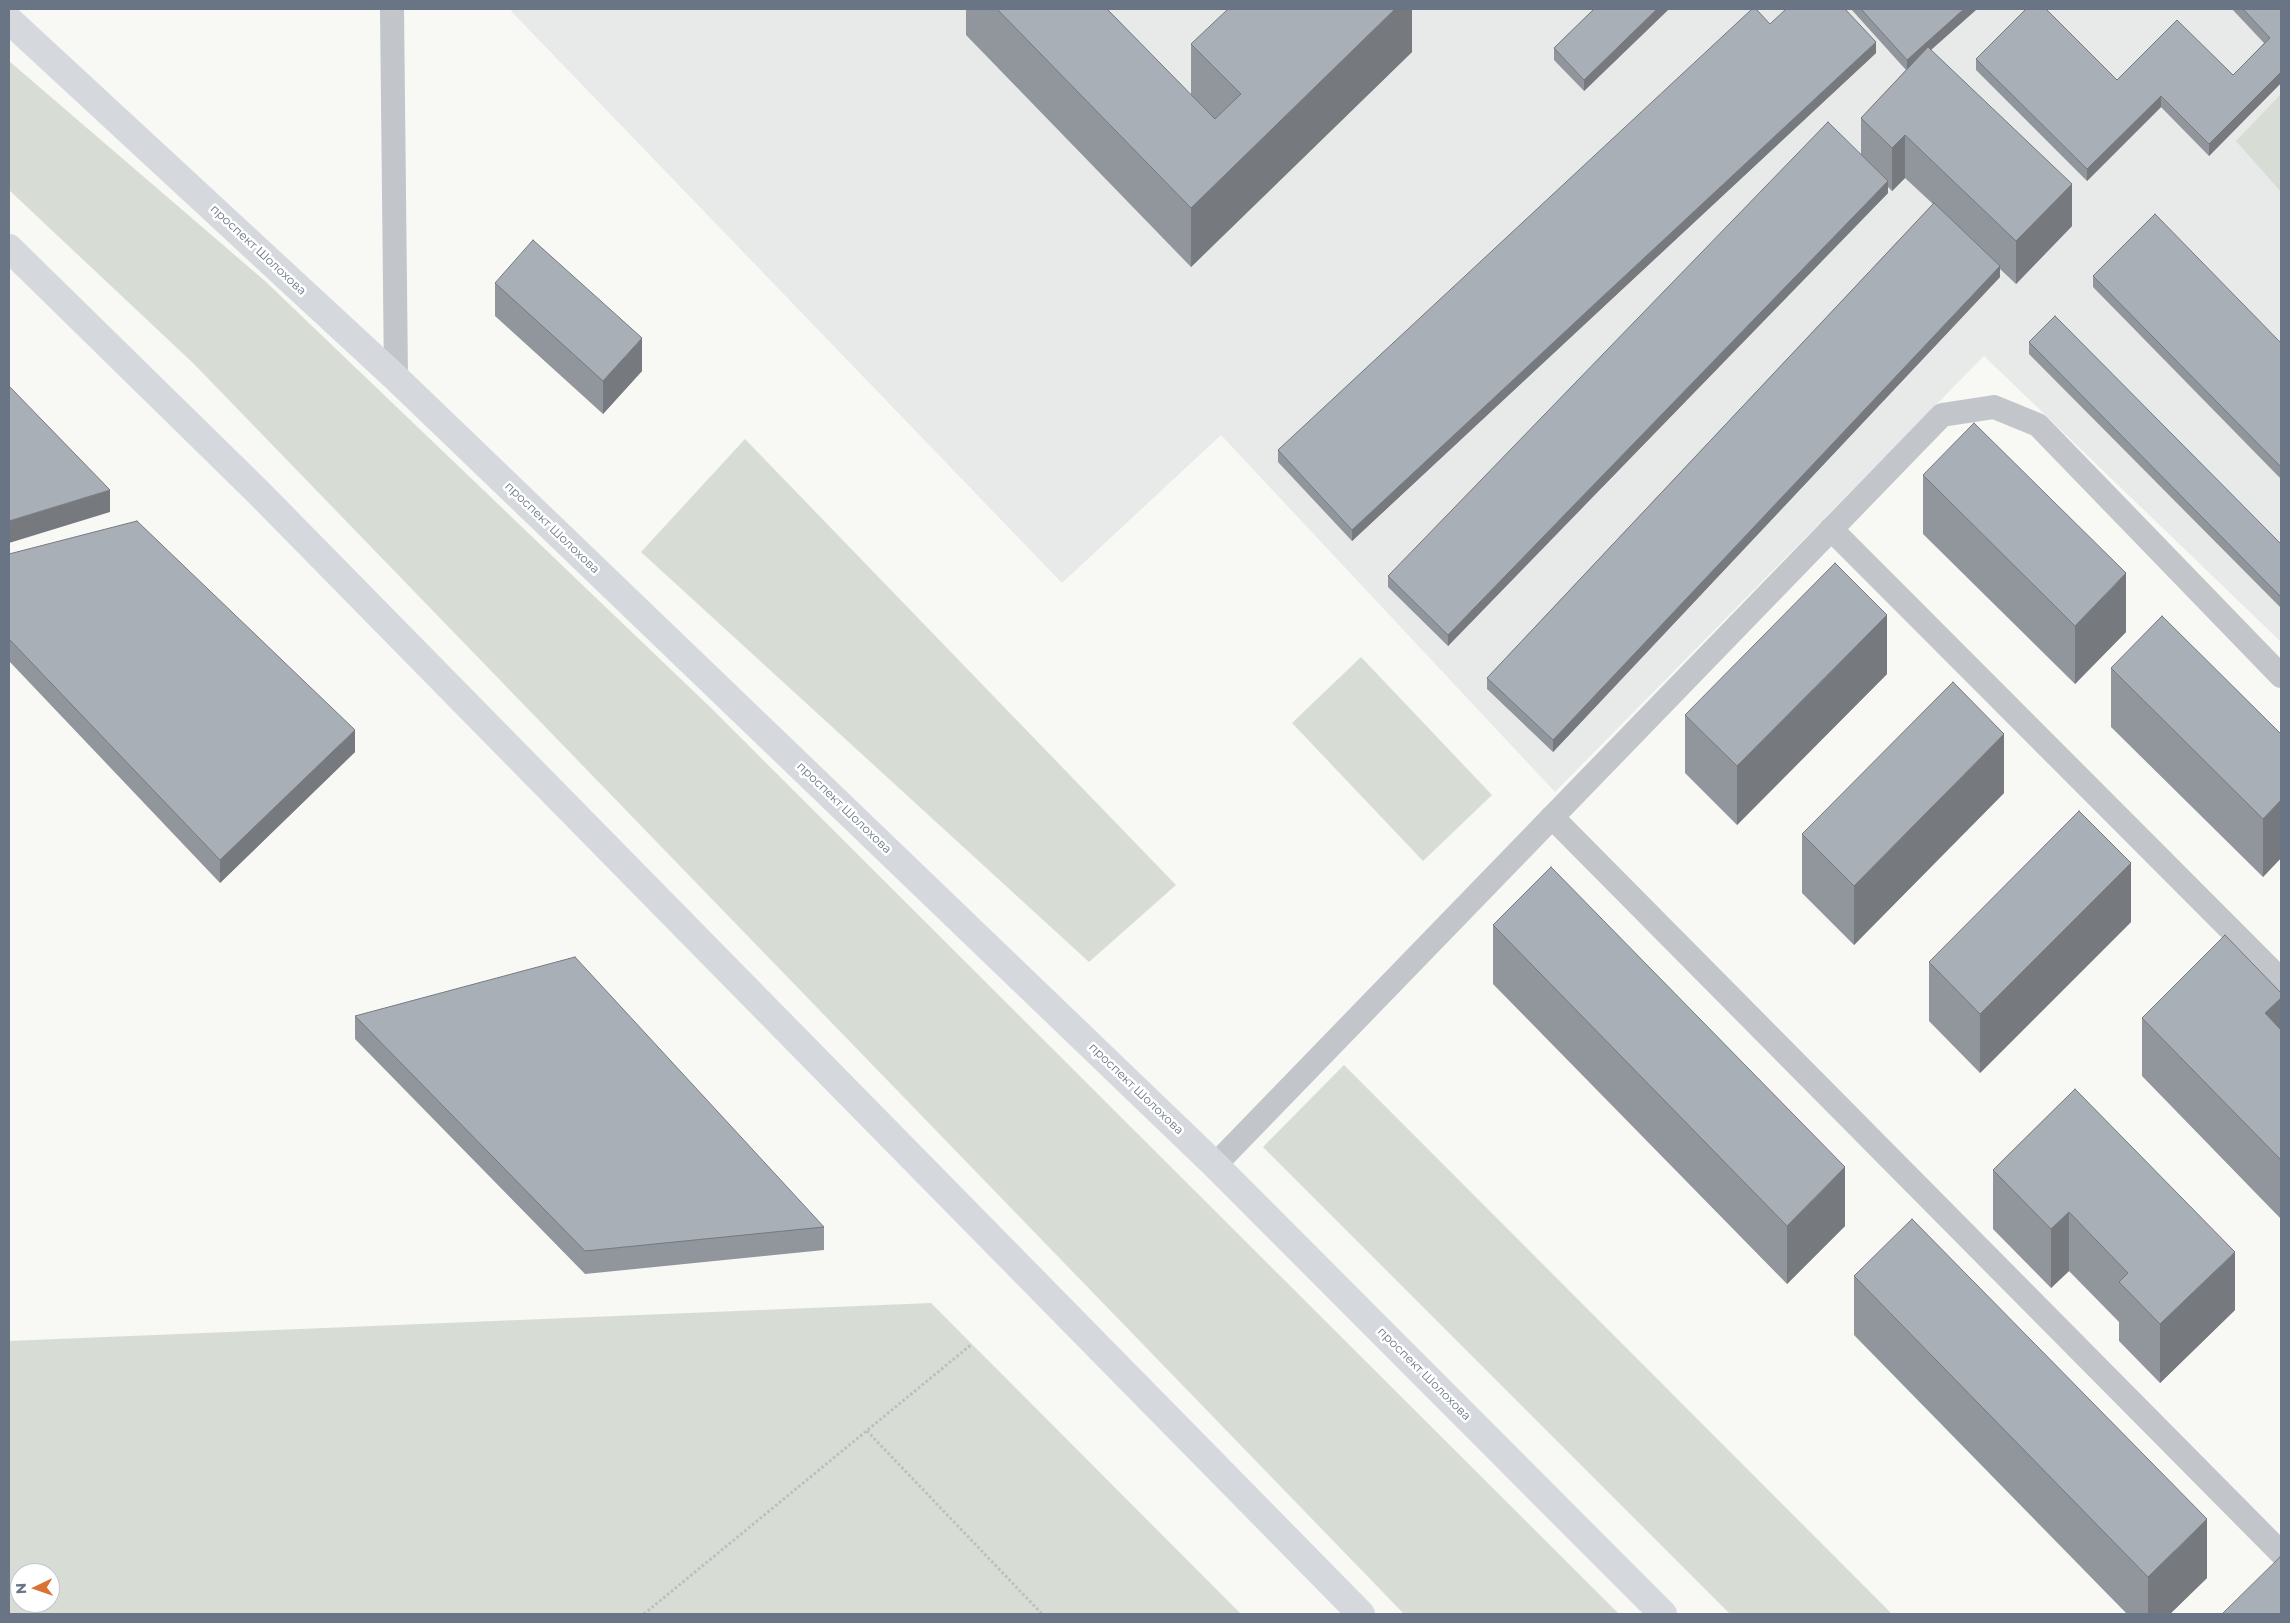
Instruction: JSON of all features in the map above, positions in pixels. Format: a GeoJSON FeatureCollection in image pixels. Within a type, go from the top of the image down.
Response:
{"type":"FeatureCollection","features":[{"type":"Feature","properties":{"kind":"main road","name":"проспект Шолохова"},"geometry":{"type":"LineString","coordinates":[[9,20],[396,378],[1215,1165],[1663,1614]]}},
{"type":"Feature","properties":{"kind":"main road"},"geometry":{"type":"LineString","coordinates":[[9,248],[258,492],[1361,1614]]}},
{"type":"Feature","properties":{"kind":"lane"},"geometry":{"type":"LineString","coordinates":[[392,9],[396,378]]}},
{"type":"Feature","properties":{"kind":"lane"},"geometry":{"type":"LineString","coordinates":[[1215,1165],[1942,415],[1994,407],[2038,425],[2281,676]]}},
{"type":"Feature","properties":{"kind":"lane"},"geometry":{"type":"LineString","coordinates":[[1831,529],[2281,980]]}},
{"type":"Feature","properties":{"kind":"lane"},"geometry":{"type":"LineString","coordinates":[[1552,817],[2281,1553]]}},
{"type":"Feature","properties":{"kind":"path"},"geometry":{"type":"LineString","coordinates":[[644,1614],[972,1344]]}},
{"type":"Feature","properties":{"kind":"path"},"geometry":{"type":"LineString","coordinates":[[867,1430],[1042,1614]]}},
{"type":"Feature","properties":{"kind":"shaded area"},"geometry":{"type":"Polygon","coordinates":[[[513,9],[2281,9],[2281,642],[1984,356],[1555,792],[1221,435],[1062,583],[511,11],[513,9]]]}},
{"type":"Feature","properties":{"kind":"shaded area"},"geometry":{"type":"Polygon","coordinates":[[[9,61],[265,281],[710,707],[1619,1614],[1404,1614],[194,364],[9,190],[9,61]]]}},
{"type":"Feature","properties":{"kind":"shaded area"},"geometry":{"type":"Polygon","coordinates":[[[2281,94],[2281,192],[2236,141],[2281,94]]]}},
{"type":"Feature","properties":{"kind":"shaded area"},"geometry":{"type":"Polygon","coordinates":[[[745,439],[1176,885],[1089,962],[641,552],[745,439]]]}},
{"type":"Feature","properties":{"kind":"shaded area"},"geometry":{"type":"Polygon","coordinates":[[[1361,657],[1492,795],[1423,861],[1292,723],[1361,657]]]}},
{"type":"Feature","properties":{"kind":"shaded area"},"geometry":{"type":"Polygon","coordinates":[[[1344,1065],[1892,1614],[1730,1614],[1263,1147],[1344,1065]]]}},
{"type":"Feature","properties":{"kind":"shaded area"},"geometry":{"type":"Polygon","coordinates":[[[931,1303],[1241,1614],[9,1614],[9,1341],[931,1303]]]}},
{"type":"Feature","properties":{"kind":"building"},"geometry":{"type":"Polygon","coordinates":[[[997,9],[1107,9],[1215,119],[1241,94],[1191,44],[1228,9],[1395,9],[1191,208],[997,9]]]}},
{"type":"Feature","properties":{"kind":"building"},"geometry":{"type":"Polygon","coordinates":[[[1594,9],[1657,9],[1584,80],[1554,48],[1594,9]]]}},
{"type":"Feature","properties":{"kind":"building"},"geometry":{"type":"Polygon","coordinates":[[[1752,9],[1756,9],[1770,24],[1786,9],[1845,9],[1876,42],[1352,530],[1278,450],[1752,9]]]}},
{"type":"Feature","properties":{"kind":"building"},"geometry":{"type":"Polygon","coordinates":[[[1861,9],[1964,9],[1907,60],[1861,9]]]}},
{"type":"Feature","properties":{"kind":"building"},"geometry":{"type":"Polygon","coordinates":[[[2026,9],[2046,9],[2117,80],[2177,20],[2233,75],[2270,38],[2243,9],[2281,9],[2281,72],[2209,144],[2161,96],[2087,169],[1976,59],[2026,9]]]}},
{"type":"Feature","properties":{"kind":"building"},"geometry":{"type":"Polygon","coordinates":[[[1928,47],[2072,184],[2016,241],[1905,135],[1892,148],[1861,118],[1928,47]]]}},
{"type":"Feature","properties":{"kind":"building"},"geometry":{"type":"Polygon","coordinates":[[[1828,122],[1888,181],[1448,635],[1388,576],[1828,122]]]}},
{"type":"Feature","properties":{"kind":"building"},"geometry":{"type":"Polygon","coordinates":[[[1934,203],[2000,266],[1553,740],[1487,678],[1934,203]]]}},
{"type":"Feature","properties":{"kind":"building"},"geometry":{"type":"Polygon","coordinates":[[[2155,214],[2281,343],[2281,467],[2093,276],[2155,214]]]}},
{"type":"Feature","properties":{"kind":"building"},"geometry":{"type":"Polygon","coordinates":[[[533,240],[642,338],[603,381],[495,283],[533,240]]]}},
{"type":"Feature","properties":{"kind":"building"},"geometry":{"type":"Polygon","coordinates":[[[2055,316],[2281,544],[2281,597],[2029,342],[2055,316]]]}},
{"type":"Feature","properties":{"kind":"building"},"geometry":{"type":"Polygon","coordinates":[[[9,386],[110,490],[9,521],[9,386]]]}},
{"type":"Feature","properties":{"kind":"building"},"geometry":{"type":"Polygon","coordinates":[[[1974,423],[2126,573],[2075,626],[1923,475],[1974,423]]]}},
{"type":"Feature","properties":{"kind":"building"},"geometry":{"type":"Polygon","coordinates":[[[137,521],[355,730],[220,860],[9,639],[9,554],[137,521]]]}},
{"type":"Feature","properties":{"kind":"building"},"geometry":{"type":"Polygon","coordinates":[[[1835,563],[1887,615],[1737,766],[1685,715],[1835,563]]]}},
{"type":"Feature","properties":{"kind":"building"},"geometry":{"type":"Polygon","coordinates":[[[2162,616],[2281,734],[2281,800],[2263,819],[2111,668],[2162,616]]]}},
{"type":"Feature","properties":{"kind":"building"},"geometry":{"type":"Polygon","coordinates":[[[1953,682],[2004,734],[1854,886],[1802,834],[1953,682]]]}},
{"type":"Feature","properties":{"kind":"building"},"geometry":{"type":"Polygon","coordinates":[[[2079,811],[2131,863],[1980,1014],[1929,962],[2079,811]]]}},
{"type":"Feature","properties":{"kind":"building"},"geometry":{"type":"Polygon","coordinates":[[[1551,867],[1845,1167],[1787,1226],[1493,925],[1551,867]]]}},
{"type":"Feature","properties":{"kind":"building"},"geometry":{"type":"Polygon","coordinates":[[[2225,935],[2281,993],[2281,998],[2265,1013],[2281,1030],[2281,1160],[2142,1018],[2225,935]]]}},
{"type":"Feature","properties":{"kind":"building"},"geometry":{"type":"Polygon","coordinates":[[[575,957],[824,1227],[585,1251],[355,1016],[575,957]]]}},
{"type":"Feature","properties":{"kind":"building"},"geometry":{"type":"Polygon","coordinates":[[[2075,1089],[2235,1252],[2160,1324],[2119,1282],[2128,1273],[2069,1212],[2051,1229],[1993,1170],[2075,1089]]]}},
{"type":"Feature","properties":{"kind":"building"},"geometry":{"type":"Polygon","coordinates":[[[1912,1219],[2207,1519],[2148,1577],[1854,1276],[1912,1219]]]}},
{"type":"Feature","properties":{"kind":"building"},"geometry":{"type":"Polygon","coordinates":[[[2280,1557],[2281,1614],[2222,1614],[2280,1557]]]}}]}
